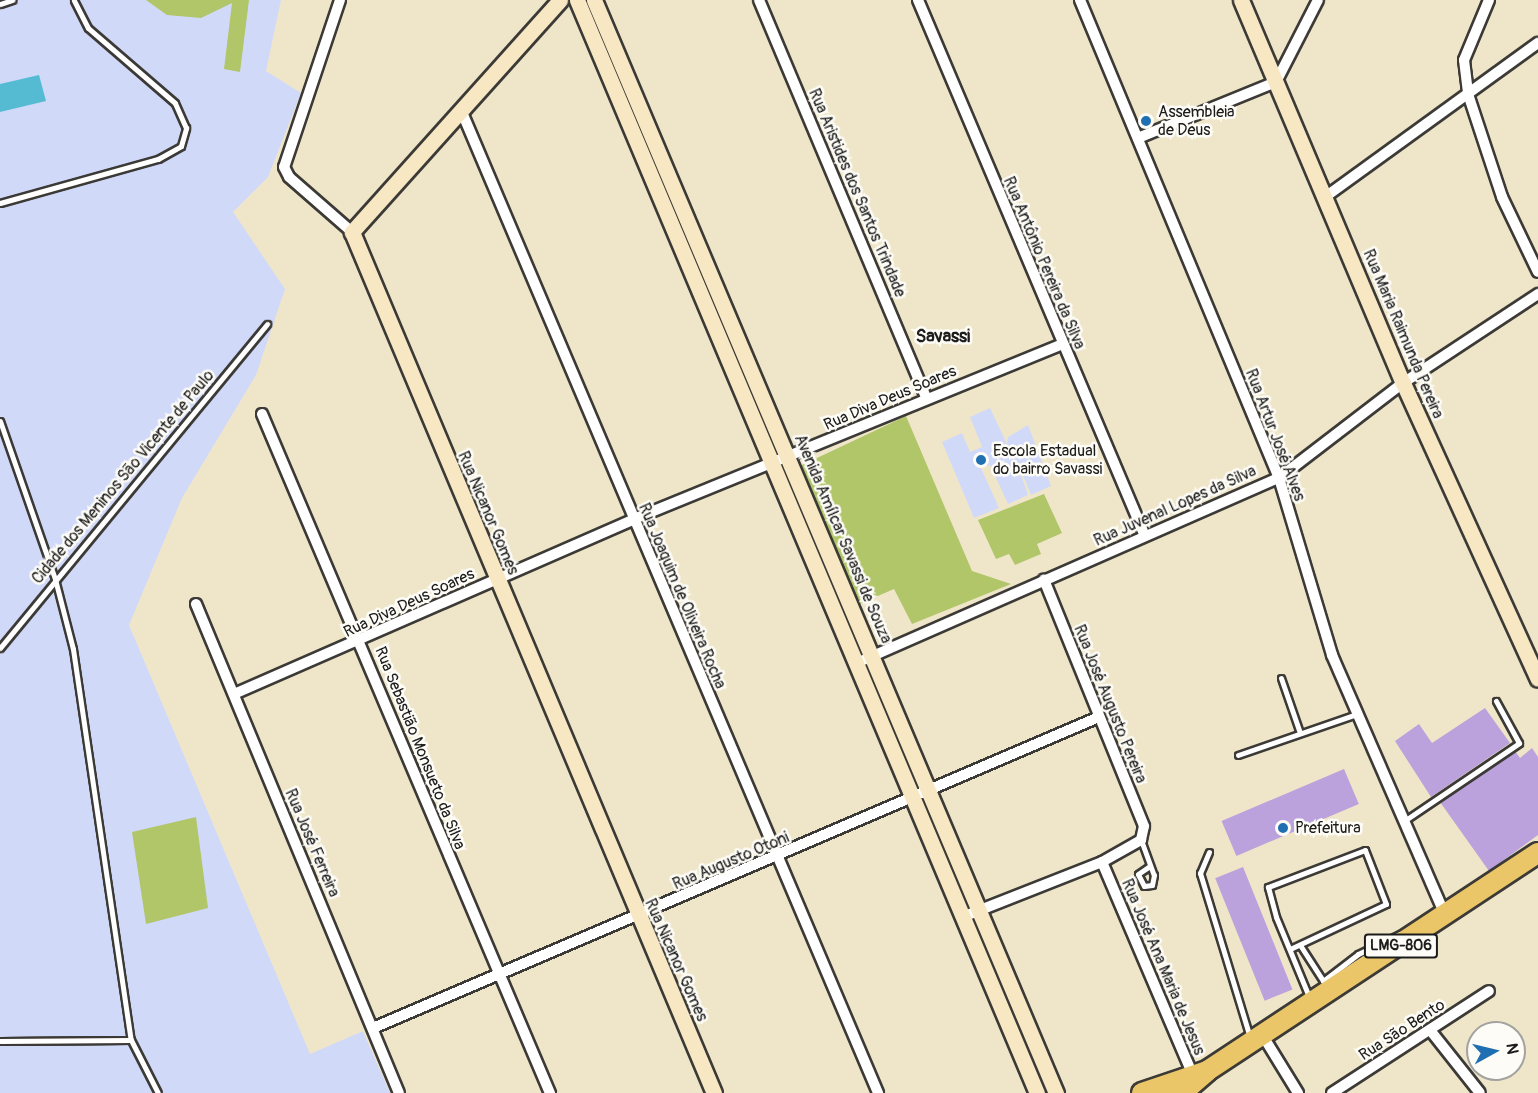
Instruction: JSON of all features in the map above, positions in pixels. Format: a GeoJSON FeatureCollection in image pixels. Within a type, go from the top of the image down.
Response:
{"type":"FeatureCollection","features":[{"type":"Feature","properties":{"kind":"highway","name":"LMG-806"},"geometry":{"type":"LineString","coordinates":[[1142,1093],[1194,1080],[1258,1040],[1311,1002],[1326,986],[1439,921],[1538,853]]}},
{"type":"Feature","properties":{"kind":"street"},"geometry":{"type":"LineString","coordinates":[[340,0],[284,167],[289,177],[352,232],[560,0]]}},
{"type":"Feature","properties":{"kind":"street","name":"Avenida Amílcar Savassi de Souza"},"geometry":{"type":"LineString","coordinates":[[577,0],[774,462],[930,789],[1036,1093]]}},
{"type":"Feature","properties":{"kind":"street","name":"Avenida Amílcar Savassi de Souza"},"geometry":{"type":"LineString","coordinates":[[594,0],[789,456],[866,659],[914,796],[972,913],[1056,1093]]}},
{"type":"Feature","properties":{"kind":"street","name":"Rua Aristides dos Santos Trindade"},"geometry":{"type":"LineString","coordinates":[[759,0],[926,398]]}},
{"type":"Feature","properties":{"kind":"street","name":"Rua Antônio Pereira da Silva"},"geometry":{"type":"LineString","coordinates":[[918,0],[1061,345],[1145,536]]}},
{"type":"Feature","properties":{"kind":"street","name":"Rua Artur José Alves"},"geometry":{"type":"LineString","coordinates":[[1080,0],[1279,477],[1332,655],[1404,820],[1439,921]]}},
{"type":"Feature","properties":{"kind":"street","name":"Rua Maria Raimunda Pereira"},"geometry":{"type":"LineString","coordinates":[[1241,0],[1403,383],[1538,679]]}},
{"type":"Feature","properties":{"kind":"street"},"geometry":{"type":"LineString","coordinates":[[1138,138],[1276,82],[1318,0]]}},
{"type":"Feature","properties":{"kind":"street"},"geometry":{"type":"LineString","coordinates":[[1489,0],[1464,60],[1468,94],[1502,197],[1538,272]]}},
{"type":"Feature","properties":{"kind":"street"},"geometry":{"type":"LineString","coordinates":[[1325,197],[1538,43]]}},
{"type":"Feature","properties":{"kind":"street","name":"Rua Joaquim de Oliveira Rocha"},"geometry":{"type":"LineString","coordinates":[[461,110],[878,1093]]}},
{"type":"Feature","properties":{"kind":"street","name":"Rua Nicanor Gomes"},"geometry":{"type":"LineString","coordinates":[[352,232],[637,918],[714,1093]]}},
{"type":"Feature","properties":{"kind":"street","name":"Rua Juvenal Lopes da Silva"},"geometry":{"type":"LineString","coordinates":[[866,659],[1279,477],[1403,383],[1538,294]]}},
{"type":"Feature","properties":{"kind":"street","name":"Rua Diva Deus Soares"},"geometry":{"type":"LineString","coordinates":[[234,694],[360,642],[634,519],[926,398],[1061,345]]}},
{"type":"Feature","properties":{"kind":"street","name":"Rua Sebastião Monsueto da Silva"},"geometry":{"type":"LineString","coordinates":[[262,414],[550,1093]]}},
{"type":"Feature","properties":{"kind":"street","name":"Rua José Augusto Pereira"},"geometry":{"type":"LineString","coordinates":[[1044,580],[1144,826],[1142,840]]}},
{"type":"Feature","properties":{"kind":"street","name":"Rua José Ferreira"},"geometry":{"type":"LineString","coordinates":[[196,604],[399,1093]]}},
{"type":"Feature","properties":{"kind":"street","name":"Rua Augusto Otoni"},"geometry":{"type":"LineString","coordinates":[[373,1028],[637,918],[1099,717]]}},
{"type":"Feature","properties":{"kind":"street"},"geometry":{"type":"LineString","coordinates":[[972,913],[1102,862],[1142,840]]}},
{"type":"Feature","properties":{"kind":"street","name":"Rua José Ana Maria de Jesus"},"geometry":{"type":"LineString","coordinates":[[1102,862],[1194,1080]]}},
{"type":"Feature","properties":{"kind":"street","name":"Rua São Bento"},"geometry":{"type":"LineString","coordinates":[[1332,1093],[1489,991]]}},
{"type":"Feature","properties":{"kind":"street"},"geometry":{"type":"LineString","coordinates":[[1430,1030],[1480,1093]]}},
{"type":"Feature","properties":{"kind":"street"},"geometry":{"type":"LineString","coordinates":[[1258,1040],[1298,1093]]}},
{"type":"Feature","properties":{"kind":"lane"},"geometry":{"type":"LineString","coordinates":[[0,4],[12,0]]}},
{"type":"Feature","properties":{"kind":"lane"},"geometry":{"type":"LineString","coordinates":[[0,203],[158,159],[180,146],[186,128],[175,103],[88,28],[74,0]]}},
{"type":"Feature","properties":{"kind":"lane","name":"Cidade dos Meninos São Vicente de Paulo"},"geometry":{"type":"LineString","coordinates":[[0,648],[267,324]]}},
{"type":"Feature","properties":{"kind":"lane"},"geometry":{"type":"LineString","coordinates":[[0,421],[55,579],[73,649],[132,1040],[158,1093]]}},
{"type":"Feature","properties":{"kind":"lane"},"geometry":{"type":"LineString","coordinates":[[1281,678],[1300,733]]}},
{"type":"Feature","properties":{"kind":"lane"},"geometry":{"type":"LineString","coordinates":[[1404,820],[1519,743],[1496,701]]}},
{"type":"Feature","properties":{"kind":"lane"},"geometry":{"type":"LineString","coordinates":[[1238,755],[1357,714]]}},
{"type":"Feature","properties":{"kind":"lane"},"geometry":{"type":"LineString","coordinates":[[1142,840],[1150,866]]}},
{"type":"Feature","properties":{"kind":"lane"},"geometry":{"type":"LineString","coordinates":[[1290,949],[1386,904],[1365,850],[1269,887],[1290,949],[1311,1002]]}},
{"type":"Feature","properties":{"kind":"lane"},"geometry":{"type":"LineString","coordinates":[[1209,852],[1200,873],[1258,1040]]}},
{"type":"Feature","properties":{"kind":"lane"},"geometry":{"type":"LineString","coordinates":[[1300,945],[1326,986]]}},
{"type":"Feature","properties":{"kind":"lane"},"geometry":{"type":"LineString","coordinates":[[0,1041],[132,1040]]}},
{"type":"Feature","properties":{"kind":"shaded area"},"geometry":{"type":"Polygon","coordinates":[[[0,0],[281,0],[266,71],[301,93],[268,177],[233,212],[285,289],[256,375],[182,498],[129,625],[310,1054],[363,1031],[390,1093],[0,1093],[0,0]]]}},
{"type":"Feature","properties":{"kind":"shaded area","name":"Escola Estadual do bairro Savassi"},"geometry":{"type":"Polygon","coordinates":[[[990,408],[1007,444],[1008,437],[1028,425],[1051,486],[1031,495],[1014,454],[1028,495],[1008,504],[990,465],[981,468],[999,508],[974,518],[942,442],[962,433],[970,452],[982,447],[970,417],[990,408]]]}},
{"type":"Feature","properties":{"kind":"green space"},"geometry":{"type":"Polygon","coordinates":[[[146,0],[249,0],[240,72],[224,69],[232,3],[201,18],[167,15],[146,0]]]}},
{"type":"Feature","properties":{"kind":"green space"},"geometry":{"type":"Polygon","coordinates":[[[906,416],[972,571],[1011,584],[912,624],[894,589],[857,605],[800,466],[906,416]]]}},
{"type":"Feature","properties":{"kind":"green space"},"geometry":{"type":"Polygon","coordinates":[[[1044,494],[1062,533],[1037,544],[1041,554],[1015,565],[1009,554],[996,559],[978,520],[1044,494]]]}},
{"type":"Feature","properties":{"kind":"green space"},"geometry":{"type":"Polygon","coordinates":[[[196,817],[208,908],[146,924],[132,832],[196,817]]]}},
{"type":"Feature","properties":{"kind":"water"},"geometry":{"type":"Polygon","coordinates":[[[39,75],[46,101],[0,112],[0,84],[39,75]]]}},
{"type":"Feature","properties":{"kind":"building"},"geometry":{"type":"Polygon","coordinates":[[[1485,708],[1510,743],[1431,797],[1395,741],[1419,724],[1432,743],[1485,708]]]}},
{"type":"Feature","properties":{"kind":"building"},"geometry":{"type":"Polygon","coordinates":[[[1532,748],[1538,757],[1538,835],[1489,871],[1440,802],[1515,751],[1520,758],[1532,748]]]}},
{"type":"Feature","properties":{"kind":"building"},"geometry":{"type":"Polygon","coordinates":[[[1344,769],[1359,804],[1236,856],[1222,821],[1344,769]]]}},
{"type":"Feature","properties":{"kind":"building"},"geometry":{"type":"Polygon","coordinates":[[[1243,867],[1292,989],[1265,1001],[1215,878],[1243,867]]]}},
{"type":"Feature","properties":{"kind":"place","name":"Assembleia de Deus"},"geometry":{"type":"Point","coordinates":[1146,121]}},
{"type":"Feature","properties":{"kind":"place","name":"Escola Estadual do bairro Savassi"},"geometry":{"type":"Point","coordinates":[981,460]}},
{"type":"Feature","properties":{"kind":"place","name":"Prefeitura"},"geometry":{"type":"Point","coordinates":[1283,828]}},
{"type":"Feature","properties":{"kind":"district","name":"Savassi"},"geometry":{"type":"Point","coordinates":[943,337]}}]}
